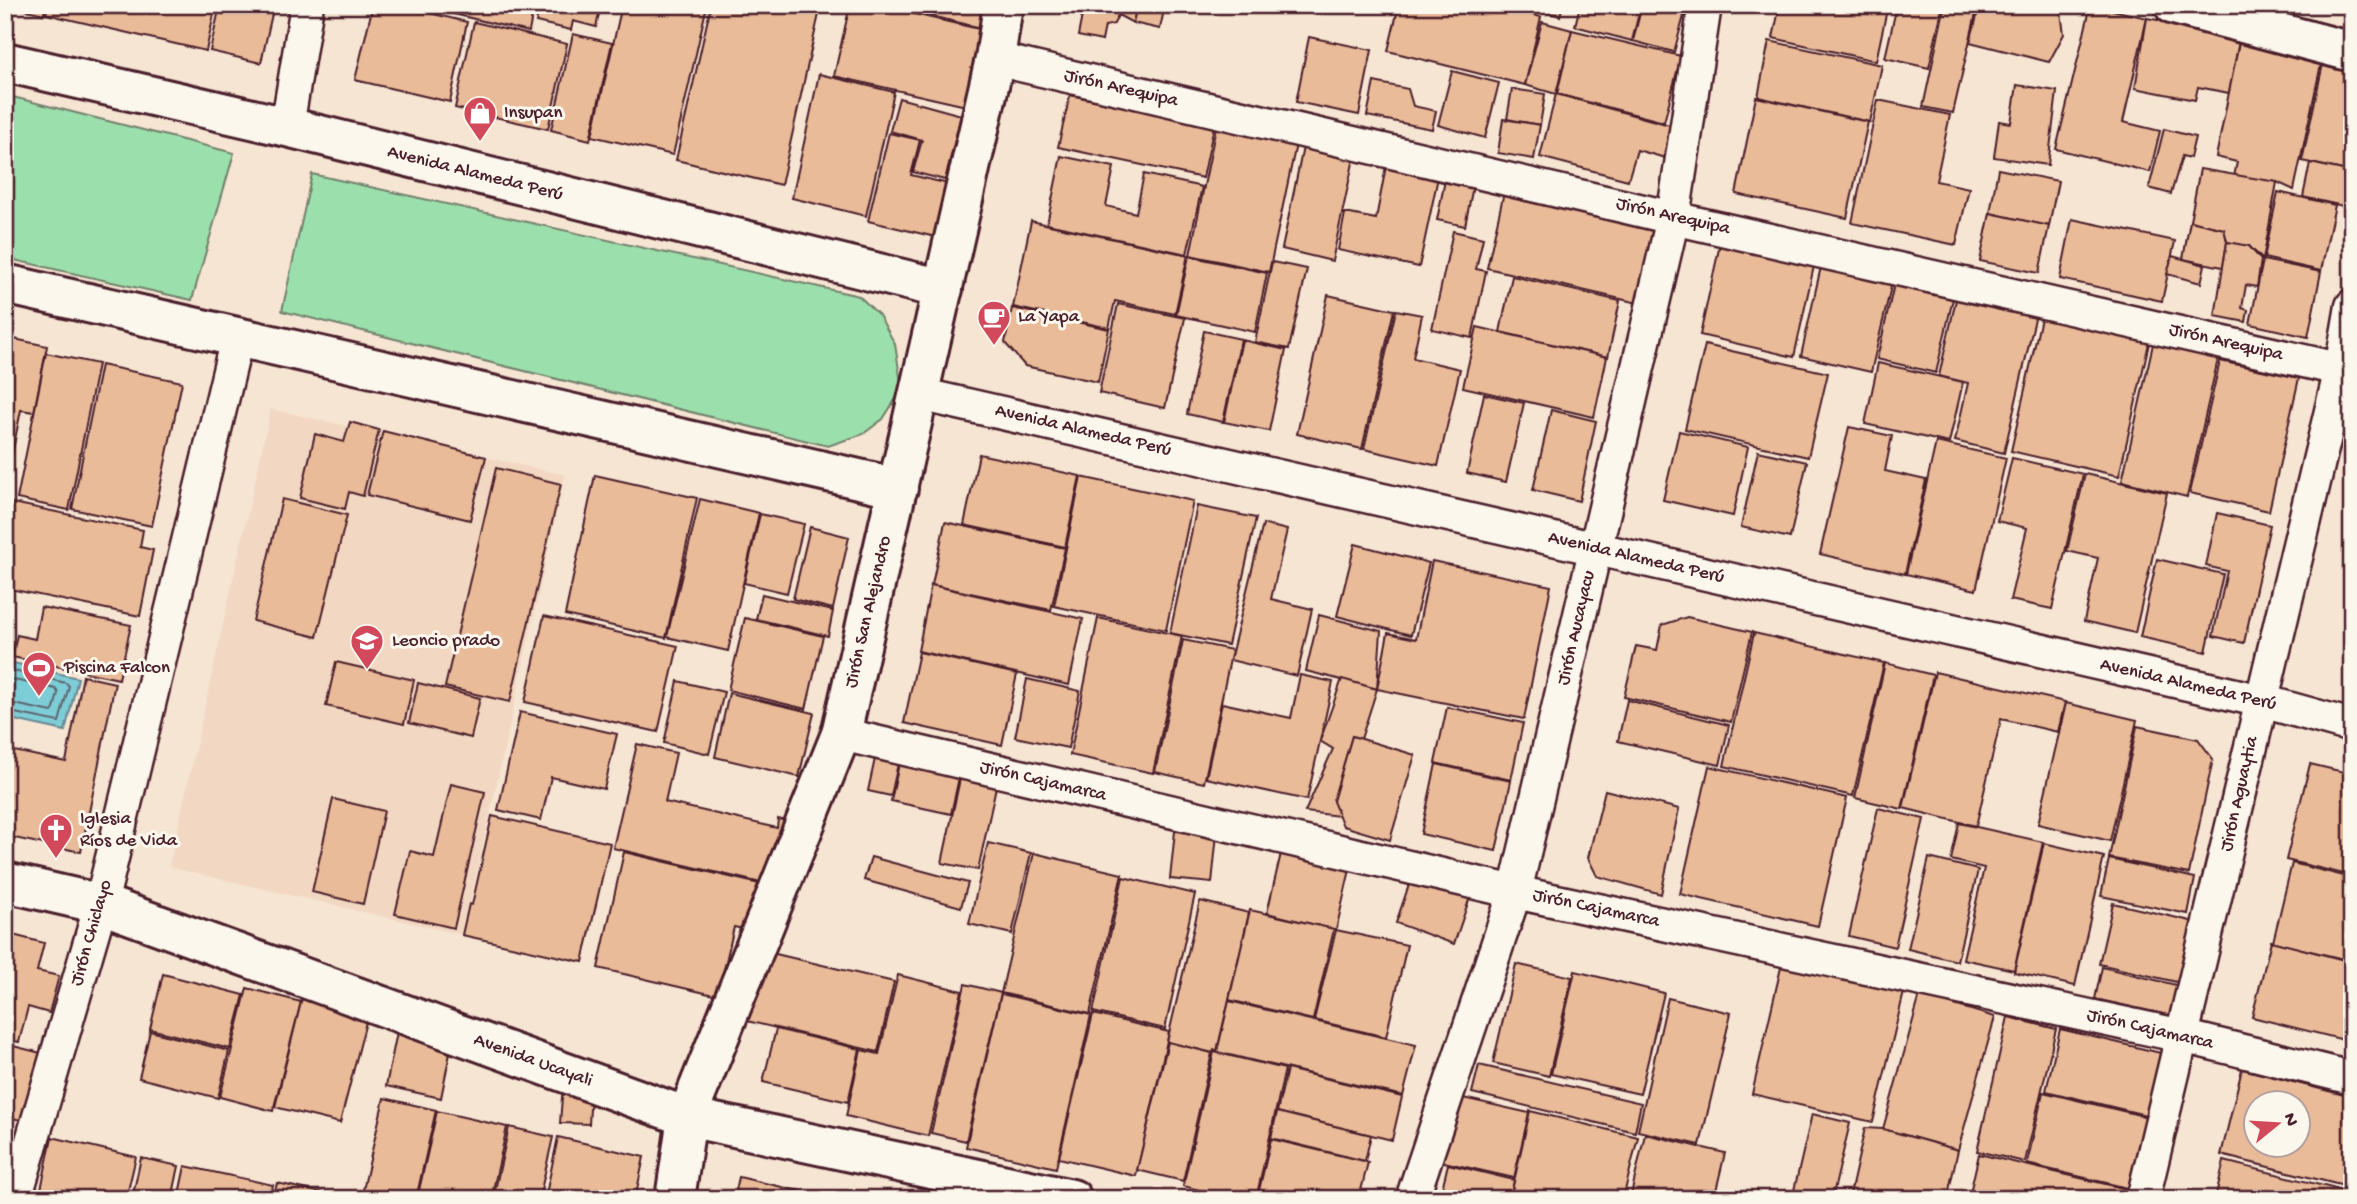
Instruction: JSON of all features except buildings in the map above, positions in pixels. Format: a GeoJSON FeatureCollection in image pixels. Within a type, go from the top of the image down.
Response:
{"type":"FeatureCollection","features":[{"type":"Feature","properties":{"kind":"main road","name":"Jirón San Alejandro"},"geometry":{"type":"LineString","coordinates":[[675,1199],[687,1117],[841,734],[995,59],[1003,5]]}},
{"type":"Feature","properties":{"kind":"main road"},"geometry":{"type":"LineString","coordinates":[[2174,5],[2352,52]]}},
{"type":"Feature","properties":{"kind":"main road","name":"Avenida Alameda Perú"},"geometry":{"type":"LineString","coordinates":[[5,62],[287,127],[943,289]]}},
{"type":"Feature","properties":{"kind":"main road"},"geometry":{"type":"LineString","coordinates":[[5,284],[898,488]]}},
{"type":"Feature","properties":{"kind":"main road","name":"Avenida Ucayali"},"geometry":{"type":"LineString","coordinates":[[5,881],[101,904],[687,1117],[1072,1199]]}},
{"type":"Feature","properties":{"kind":"street"},"geometry":{"type":"LineString","coordinates":[[287,127],[307,5]]}},
{"type":"Feature","properties":{"kind":"street","name":"Jirón Aucayacu"},"geometry":{"type":"LineString","coordinates":[[1412,1199],[1515,892],[1672,218],[1704,5]]}},
{"type":"Feature","properties":{"kind":"street","name":"Jirón Arequipa"},"geometry":{"type":"LineString","coordinates":[[995,59],[1672,218],[2346,371]]}},
{"type":"Feature","properties":{"kind":"street","name":"Jirón Aguaytia"},"geometry":{"type":"LineString","coordinates":[[2143,1199],[2262,701],[2346,371],[2352,306]]}},
{"type":"Feature","properties":{"kind":"street","name":"Jirón Chiclayo"},"geometry":{"type":"LineString","coordinates":[[15,1199],[101,904],[237,338]]}},
{"type":"Feature","properties":{"kind":"street","name":"Avenida Alameda Perú"},"geometry":{"type":"LineString","coordinates":[[919,394],[2262,701],[2352,726]]}},
{"type":"Feature","properties":{"kind":"street","name":"Jirón Cajamarca"},"geometry":{"type":"LineString","coordinates":[[841,734],[1515,892],[2182,1036],[2352,1078]]}},
{"type":"Feature","properties":{"kind":"shaded area","name":"Leoncio prado"},"geometry":{"type":"Polygon","coordinates":[[[271,409],[565,475],[463,935],[169,867],[271,409]]]}},
{"type":"Feature","properties":{"kind":"green space"},"geometry":{"type":"Polygon","coordinates":[[[5,95],[234,153],[192,300],[5,258],[5,95]]]}},
{"type":"Feature","properties":{"kind":"green space"},"geometry":{"type":"Polygon","coordinates":[[[312,174],[859,296],[879,315],[895,344],[902,389],[883,419],[863,434],[828,446],[282,311],[312,174]]]}},
{"type":"Feature","properties":{"kind":"water","name":"Piscina Falcon"},"geometry":{"type":"Polygon","coordinates":[[[5,661],[78,678],[65,731],[5,718],[5,661]]]}},
{"type":"Feature","properties":{"kind":"place","name":"Insupan"},"geometry":{"type":"Point","coordinates":[480,143]}},
{"type":"Feature","properties":{"kind":"place","name":"La Yapa"},"geometry":{"type":"Point","coordinates":[994,347]}},
{"type":"Feature","properties":{"kind":"place","name":"Leoncio prado"},"geometry":{"type":"Point","coordinates":[367,671]}},
{"type":"Feature","properties":{"kind":"place","name":"Piscina Falcon"},"geometry":{"type":"Point","coordinates":[39,698]}},
{"type":"Feature","properties":{"kind":"place","name":"Iglesia Ríos de Vida"},"geometry":{"type":"Point","coordinates":[56,860]}}]}
